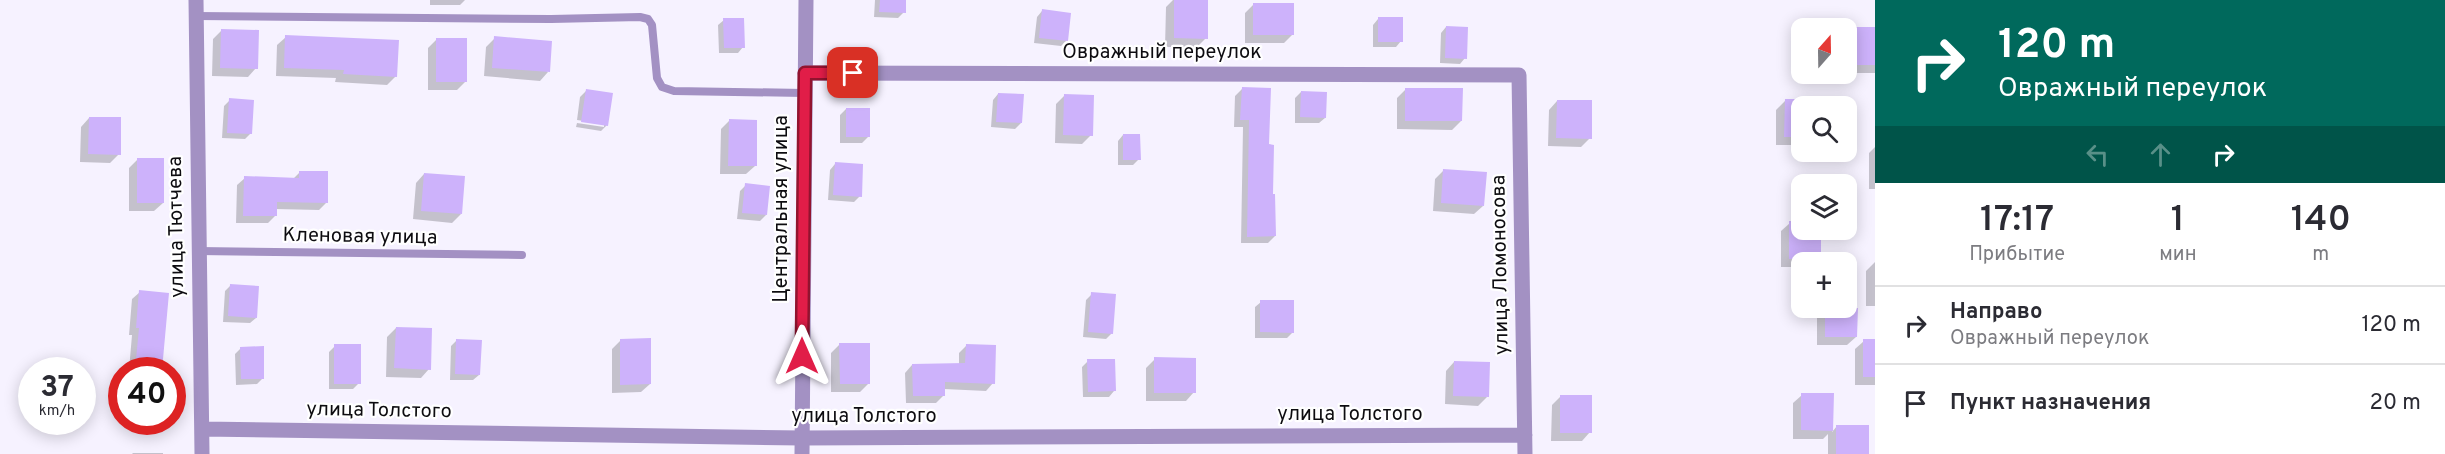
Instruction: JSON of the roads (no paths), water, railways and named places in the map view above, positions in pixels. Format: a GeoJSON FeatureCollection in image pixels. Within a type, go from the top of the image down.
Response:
{"type":"FeatureCollection","features":[{"type":"Feature","properties":{"kind":"street","name":"улица Тютчева"},"geometry":{"type":"LineString","coordinates":[[196,0],[194,16],[202,454]]}},
{"type":"Feature","properties":{"kind":"street","name":"Центральная улица"},"geometry":{"type":"LineString","coordinates":[[802,446],[806,0]]}},
{"type":"Feature","properties":{"kind":"street","name":"Овражный переулок"},"geometry":{"type":"LineString","coordinates":[[805,73],[1519,75]]}},
{"type":"Feature","properties":{"kind":"street","name":"улица Ломоносова"},"geometry":{"type":"LineString","coordinates":[[1519,75],[1525,454]]}},
{"type":"Feature","properties":{"kind":"street","name":"улица Толстого"},"geometry":{"type":"LineString","coordinates":[[203,429],[802,446],[1525,435]]}},
{"type":"Feature","properties":{"kind":"lane"},"geometry":{"type":"LineString","coordinates":[[194,16],[539,19],[640,17],[648,19],[652,25],[657,78],[662,87],[674,91],[804,93]]}},
{"type":"Feature","properties":{"kind":"lane","name":"Кленовая улица"},"geometry":{"type":"LineString","coordinates":[[198,251],[522,255]]}}]}
